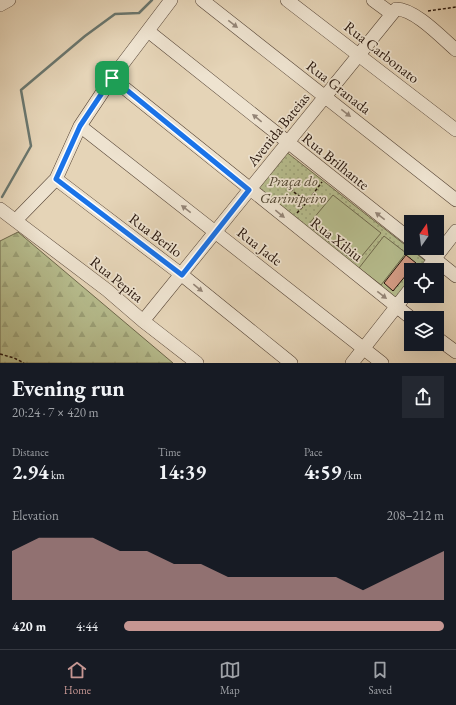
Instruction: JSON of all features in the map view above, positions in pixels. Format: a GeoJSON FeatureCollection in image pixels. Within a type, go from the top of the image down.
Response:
{"type":"FeatureCollection","features":[{"type":"Feature","properties":{"kind":"street"},"geometry":{"type":"LineString","coordinates":[[0,5],[9,0]]}},
{"type":"Feature","properties":{"kind":"street"},"geometry":{"type":"LineString","coordinates":[[16,220],[56,179],[80,126],[112,78],[171,0]]}},
{"type":"Feature","properties":{"kind":"street","name":"Rua Granada"},"geometry":{"type":"LineString","coordinates":[[202,0],[456,200]]}},
{"type":"Feature","properties":{"kind":"street","name":"Rua Carbonato"},"geometry":{"type":"LineString","coordinates":[[287,0],[360,54],[456,130]]}},
{"type":"Feature","properties":{"kind":"street"},"geometry":{"type":"LineString","coordinates":[[373,0],[392,14],[396,9],[404,9],[456,50]]}},
{"type":"Feature","properties":{"kind":"street","name":"Avenida Bateias"},"geometry":{"type":"LineString","coordinates":[[143,321],[217,233],[249,190],[392,14]]}},
{"type":"Feature","properties":{"kind":"street","name":"Rua Brilhante"},"geometry":{"type":"LineString","coordinates":[[148,31],[404,234]]}},
{"type":"Feature","properties":{"kind":"street","name":"Rua Xibiu"},"geometry":{"type":"LineString","coordinates":[[112,78],[249,190],[404,312]]}},
{"type":"Feature","properties":{"kind":"street","name":"Rua Jade"},"geometry":{"type":"LineString","coordinates":[[80,126],[382,363]]}},
{"type":"Feature","properties":{"kind":"street","name":"Rua Berilo"},"geometry":{"type":"LineString","coordinates":[[56,179],[182,275],[291,363]]}},
{"type":"Feature","properties":{"kind":"street","name":"Rua Pepita"},"geometry":{"type":"LineString","coordinates":[[0,209],[108,290],[143,321],[197,363]]}},
{"type":"Feature","properties":{"kind":"street"},"geometry":{"type":"LineString","coordinates":[[432,263],[456,231]]}},
{"type":"Feature","properties":{"kind":"street"},"geometry":{"type":"LineString","coordinates":[[430,255],[456,276]]}},
{"type":"Feature","properties":{"kind":"street"},"geometry":{"type":"LineString","coordinates":[[352,363],[404,296]]}},
{"type":"Feature","properties":{"kind":"street"},"geometry":{"type":"LineString","coordinates":[[444,343],[456,352]]}},
{"type":"Feature","properties":{"kind":"path"},"geometry":{"type":"LineString","coordinates":[[412,14],[456,7]]}},
{"type":"Feature","properties":{"kind":"path"},"geometry":{"type":"LineString","coordinates":[[272,176],[307,202]]}},
{"type":"Feature","properties":{"kind":"path"},"geometry":{"type":"LineString","coordinates":[[295,216],[324,179]]}},
{"type":"Feature","properties":{"kind":"path"},"geometry":{"type":"LineString","coordinates":[[0,354],[24,363]]}},
{"type":"Feature","properties":{"kind":"green space","name":"Praça do Garimpeiro"},"geometry":{"type":"Polygon","coordinates":[[[285,151],[404,244],[404,255],[418,255],[427,262],[404,263],[404,289],[395,299],[254,190],[285,151]]]}},
{"type":"Feature","properties":{"kind":"green space"},"geometry":{"type":"Polygon","coordinates":[[[333,195],[381,233],[356,263],[308,225],[333,195]]]}},
{"type":"Feature","properties":{"kind":"green space"},"geometry":{"type":"Polygon","coordinates":[[[18,232],[173,363],[0,363],[0,241],[18,232]]]}},
{"type":"Feature","properties":{"kind":"green space"},"geometry":{"type":"Polygon","coordinates":[[[384,236],[404,251],[404,255],[381,285],[359,268],[384,236]]]}},
{"type":"Feature","properties":{"kind":"building"},"geometry":{"type":"Polygon","coordinates":[[[406,255],[416,263],[404,263],[404,278],[393,291],[384,283],[406,255]]]}},
{"type":"Feature","properties":{"kind":"waterway"},"geometry":{"type":"LineString","coordinates":[[2,197],[31,146],[21,90],[85,36],[115,14],[139,13],[152,0]]}},
{"type":"Feature","properties":{"kind":"route"},"geometry":{"type":"LineString","coordinates":[[112,78],[249,190],[217,233],[182,275],[56,179],[80,126],[112,78]]}}]}
